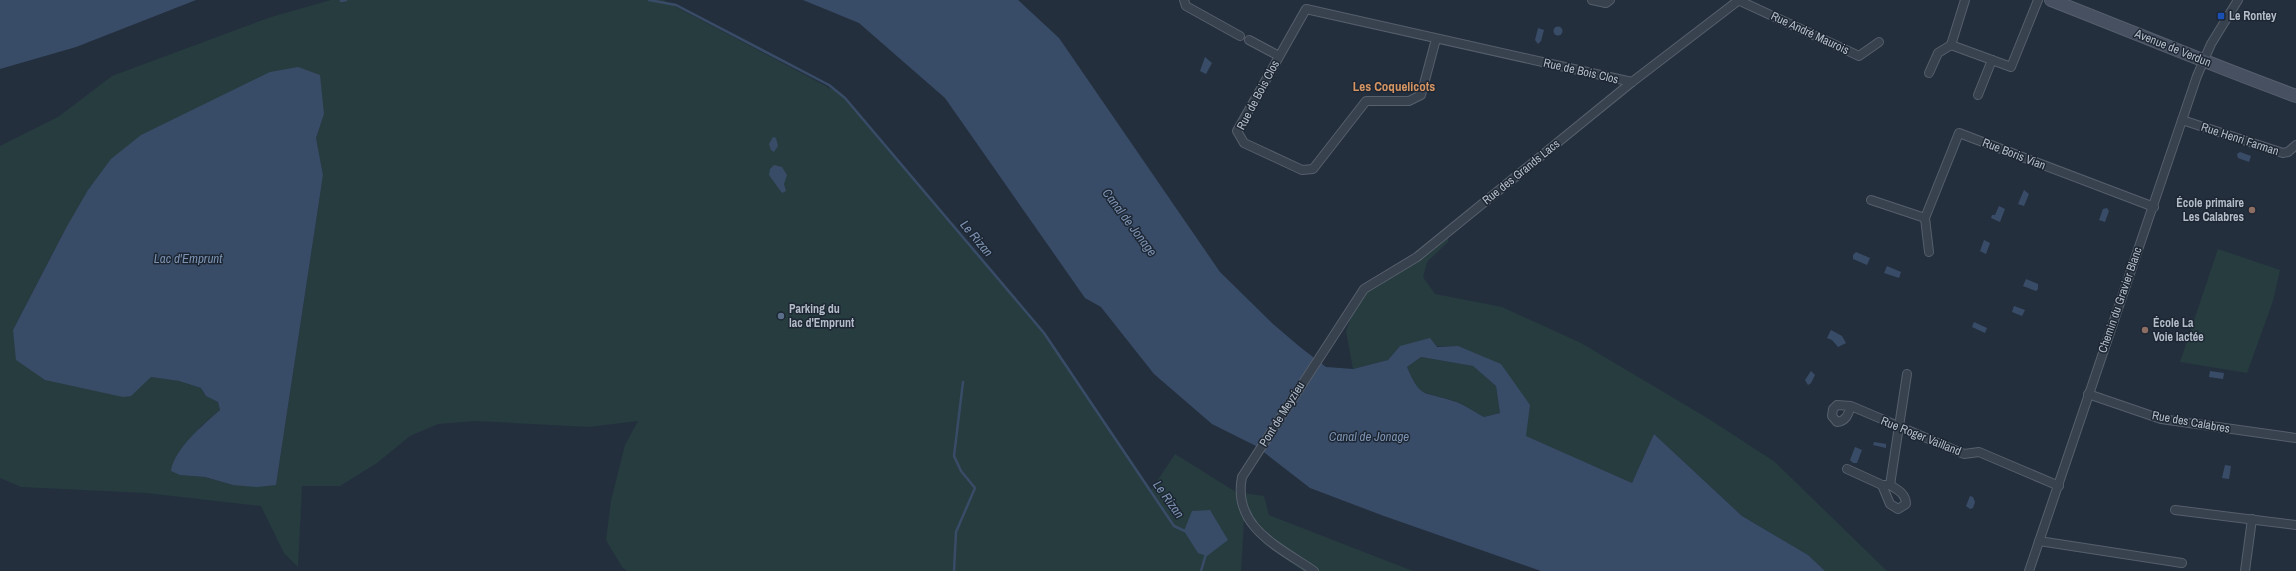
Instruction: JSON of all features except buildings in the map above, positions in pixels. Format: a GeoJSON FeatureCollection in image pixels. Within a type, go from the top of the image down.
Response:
{"type":"FeatureCollection","features":[{"type":"Feature","properties":{"kind":"main road","name":"Avenue de Verdun"},"geometry":{"type":"LineString","coordinates":[[2051,0],[2296,96]]}},
{"type":"Feature","properties":{"kind":"street"},"geometry":{"type":"LineString","coordinates":[[1184,0],[1186,6],[1240,36]]}},
{"type":"Feature","properties":{"kind":"street"},"geometry":{"type":"LineString","coordinates":[[1592,0],[1606,3],[1610,0]]}},
{"type":"Feature","properties":{"kind":"street","name":"Rue André Maurois"},"geometry":{"type":"LineString","coordinates":[[1739,0],[1859,56],[1870,50],[1879,42]]}},
{"type":"Feature","properties":{"kind":"street","name":"Rue des Grands Lacs"},"geometry":{"type":"LineString","coordinates":[[1319,357],[1364,289],[1417,257],[1632,82],[1739,0]]}},
{"type":"Feature","properties":{"kind":"street"},"geometry":{"type":"LineString","coordinates":[[1929,73],[1938,53],[1951,45],[1964,0]]}},
{"type":"Feature","properties":{"kind":"street"},"geometry":{"type":"LineString","coordinates":[[1951,45],[2011,67],[2038,0]]}},
{"type":"Feature","properties":{"kind":"street","name":"Chemin du Gravier Blanc"},"geometry":{"type":"LineString","coordinates":[[2029,571],[2059,486],[2088,394],[2154,207],[2182,120],[2204,60],[2238,0]]}},
{"type":"Feature","properties":{"kind":"street","name":"Rue de Bois Clos"},"geometry":{"type":"LineString","coordinates":[[1436,39],[1421,95],[1409,101],[1366,101],[1313,169],[1302,170],[1244,143],[1237,131],[1306,9],[1632,82]]}},
{"type":"Feature","properties":{"kind":"street","name":"Rue de Bois Clos"},"geometry":{"type":"LineString","coordinates":[[1249,40],[1279,56]]}},
{"type":"Feature","properties":{"kind":"street"},"geometry":{"type":"LineString","coordinates":[[1978,95],[1992,60]]}},
{"type":"Feature","properties":{"kind":"street","name":"Rue Henri Farman"},"geometry":{"type":"LineString","coordinates":[[2182,120],[2283,153],[2288,152],[2296,145]]}},
{"type":"Feature","properties":{"kind":"street","name":"Rue Boris Vian"},"geometry":{"type":"LineString","coordinates":[[1929,252],[1925,218],[1958,133],[2154,207]]}},
{"type":"Feature","properties":{"kind":"street"},"geometry":{"type":"LineString","coordinates":[[1871,200],[1925,218]]}},
{"type":"Feature","properties":{"kind":"street","name":"Pont de Meyzieu"},"geometry":{"type":"LineString","coordinates":[[1314,571],[1267,541],[1248,520],[1241,503],[1240,488],[1242,477],[1246,470],[1319,357]]}},
{"type":"Feature","properties":{"kind":"street"},"geometry":{"type":"LineString","coordinates":[[1847,469],[1886,485],[1907,374]]}},
{"type":"Feature","properties":{"kind":"street","name":"Rue des Calabres"},"geometry":{"type":"LineString","coordinates":[[2088,394],[2161,419],[2296,438]]}},
{"type":"Feature","properties":{"kind":"street","name":"Rue Roger Vailland"},"geometry":{"type":"LineString","coordinates":[[1851,406],[1964,454],[1979,452],[2059,486]]}},
{"type":"Feature","properties":{"kind":"street"},"geometry":{"type":"LineString","coordinates":[[2175,510],[2296,525]]}},
{"type":"Feature","properties":{"kind":"street"},"geometry":{"type":"LineString","coordinates":[[2245,571],[2252,519]]}},
{"type":"Feature","properties":{"kind":"street"},"geometry":{"type":"LineString","coordinates":[[2039,541],[2182,563]]}},
{"type":"Feature","properties":{"kind":"green space"},"geometry":{"type":"Polygon","coordinates":[[[331,0],[663,0],[843,95],[1046,334],[1151,490],[1175,454],[1236,492],[1264,496],[1269,515],[1413,571],[1303,571],[1264,544],[1244,521],[1241,571],[627,571],[622,567],[606,540],[611,501],[625,445],[638,421],[588,427],[476,421],[438,424],[410,436],[377,463],[340,486],[302,486],[298,567],[284,553],[261,506],[146,493],[21,487],[0,478],[0,146],[58,117],[112,76],[271,17],[331,0]],[[324,114],[66,228],[13,330],[151,377],[179,381],[201,388],[206,396],[218,402],[220,410],[200,427],[180,475],[205,477],[233,485],[276,485],[323,175],[316,138],[324,114]]]}},
{"type":"Feature","properties":{"kind":"green space"},"geometry":{"type":"Polygon","coordinates":[[[1448,236],[1448,242],[1427,262],[1423,277],[1435,294],[1502,307],[1581,343],[1709,419],[1775,462],[1887,571],[1825,571],[1808,555],[1742,516],[1654,434],[1632,483],[1525,436],[1530,405],[1458,346],[1400,346],[1388,360],[1353,369],[1346,331],[1353,312],[1368,291],[1418,261],[1448,236]]]}},
{"type":"Feature","properties":{"kind":"green space"},"geometry":{"type":"Polygon","coordinates":[[[2218,249],[2280,270],[2273,301],[2247,373],[2180,362],[2218,249]]]}},
{"type":"Feature","properties":{"kind":"green space"},"geometry":{"type":"Polygon","coordinates":[[[1421,357],[1473,366],[1496,386],[1500,413],[1484,417],[1458,402],[1424,393],[1416,385],[1407,367],[1421,357]]]}},
{"type":"Feature","properties":{"kind":"water"},"geometry":{"type":"Polygon","coordinates":[[[0,0],[196,0],[76,47],[0,69],[0,0]]]}},
{"type":"Feature","properties":{"kind":"water","name":"Canal de Jonage"},"geometry":{"type":"Polygon","coordinates":[[[803,0],[1018,0],[1059,38],[1220,272],[1273,324],[1326,367],[1353,369],[1388,360],[1400,346],[1430,338],[1437,347],[1458,346],[1501,364],[1530,405],[1526,436],[1632,483],[1654,434],[1742,516],[1808,555],[1825,571],[1541,571],[1384,516],[1310,488],[1256,446],[1212,424],[1154,374],[1101,307],[1085,298],[945,98],[859,23],[803,0]],[[1421,357],[1407,367],[1416,385],[1424,393],[1457,402],[1484,417],[1500,413],[1496,386],[1473,366],[1421,357]]]}},
{"type":"Feature","properties":{"kind":"water"},"geometry":{"type":"Polygon","coordinates":[[[1558,26],[1563,31],[1558,36],[1553,31],[1558,26]]]}},
{"type":"Feature","properties":{"kind":"water"},"geometry":{"type":"Polygon","coordinates":[[[1538,28],[1544,30],[1541,41],[1538,44],[1535,40],[1538,28]]]}},
{"type":"Feature","properties":{"kind":"water"},"geometry":{"type":"Polygon","coordinates":[[[1205,57],[1212,63],[1206,74],[1200,71],[1205,57]]]}},
{"type":"Feature","properties":{"kind":"water","name":"Lac d'Emprunt"},"geometry":{"type":"Polygon","coordinates":[[[298,67],[320,75],[324,114],[316,138],[323,175],[276,485],[257,487],[233,485],[205,477],[180,475],[171,471],[173,463],[178,454],[191,438],[220,410],[218,402],[206,396],[201,388],[179,381],[151,377],[131,396],[123,397],[45,380],[16,360],[13,330],[66,228],[88,190],[111,159],[141,135],[270,72],[298,67]]]}},
{"type":"Feature","properties":{"kind":"water"},"geometry":{"type":"Polygon","coordinates":[[[773,137],[776,138],[778,146],[774,152],[771,150],[769,144],[773,137]]]}},
{"type":"Feature","properties":{"kind":"water"},"geometry":{"type":"Polygon","coordinates":[[[2240,152],[2251,156],[2249,162],[2238,158],[2237,154],[2240,152]]]}},
{"type":"Feature","properties":{"kind":"water"},"geometry":{"type":"Polygon","coordinates":[[[774,165],[782,167],[787,175],[784,184],[786,191],[782,193],[769,175],[770,169],[774,165]]]}},
{"type":"Feature","properties":{"kind":"water"},"geometry":{"type":"Polygon","coordinates":[[[2024,190],[2029,194],[2024,206],[2018,204],[2024,190]]]}},
{"type":"Feature","properties":{"kind":"water"},"geometry":{"type":"Polygon","coordinates":[[[1999,206],[2005,209],[2000,222],[1991,218],[1992,215],[1995,215],[1999,206]]]}},
{"type":"Feature","properties":{"kind":"water"},"geometry":{"type":"Polygon","coordinates":[[[2107,208],[2109,211],[2105,222],[2099,220],[2103,209],[2107,208]]]}},
{"type":"Feature","properties":{"kind":"water"},"geometry":{"type":"Polygon","coordinates":[[[1984,240],[1990,243],[1986,254],[1980,251],[1984,240]]]}},
{"type":"Feature","properties":{"kind":"water"},"geometry":{"type":"Polygon","coordinates":[[[1856,252],[1870,258],[1867,265],[1853,259],[1853,255],[1856,252]]]}},
{"type":"Feature","properties":{"kind":"water"},"geometry":{"type":"Polygon","coordinates":[[[1887,266],[1901,272],[1899,278],[1884,273],[1887,266]]]}},
{"type":"Feature","properties":{"kind":"water"},"geometry":{"type":"Polygon","coordinates":[[[2026,279],[2038,284],[2038,289],[2036,291],[2023,286],[2026,279]]]}},
{"type":"Feature","properties":{"kind":"water"},"geometry":{"type":"Polygon","coordinates":[[[2014,306],[2025,310],[2022,316],[2012,312],[2014,306]]]}},
{"type":"Feature","properties":{"kind":"water"},"geometry":{"type":"Polygon","coordinates":[[[1974,322],[1987,328],[1985,333],[1972,327],[1974,322]]]}},
{"type":"Feature","properties":{"kind":"water"},"geometry":{"type":"Polygon","coordinates":[[[1831,330],[1842,336],[1846,343],[1838,347],[1832,340],[1827,338],[1831,330]]]}},
{"type":"Feature","properties":{"kind":"water"},"geometry":{"type":"Polygon","coordinates":[[[1811,371],[1815,375],[1811,383],[1808,385],[1805,380],[1811,371]]]}},
{"type":"Feature","properties":{"kind":"water"},"geometry":{"type":"Polygon","coordinates":[[[2210,371],[2224,373],[2223,379],[2209,377],[2210,371]]]}},
{"type":"Feature","properties":{"kind":"water"},"geometry":{"type":"Polygon","coordinates":[[[1874,442],[1886,444],[1886,448],[1873,445],[1874,442]]]}},
{"type":"Feature","properties":{"kind":"water"},"geometry":{"type":"Polygon","coordinates":[[[1855,447],[1862,450],[1857,463],[1853,463],[1850,460],[1855,447]]]}},
{"type":"Feature","properties":{"kind":"water"},"geometry":{"type":"Polygon","coordinates":[[[2225,465],[2231,466],[2229,479],[2222,478],[2225,465]]]}},
{"type":"Feature","properties":{"kind":"water"},"geometry":{"type":"Polygon","coordinates":[[[1970,496],[1973,497],[1975,502],[1973,508],[1970,509],[1966,506],[1970,496]]]}},
{"type":"Feature","properties":{"kind":"water"},"geometry":{"type":"Polygon","coordinates":[[[1210,510],[1228,540],[1207,556],[1198,553],[1184,531],[1192,511],[1210,510]]]}},
{"type":"Feature","properties":{"kind":"waterway","name":"Le Rizan"},"geometry":{"type":"LineString","coordinates":[[341,1],[346,0]]}},
{"type":"Feature","properties":{"kind":"waterway","name":"Le Rizan"},"geometry":{"type":"LineString","coordinates":[[649,0],[676,5],[829,85],[845,98],[1044,333],[1174,526],[1187,532]]}},
{"type":"Feature","properties":{"kind":"waterway"},"geometry":{"type":"LineString","coordinates":[[954,571],[956,532],[975,488],[961,471],[954,456],[963,382]]}},
{"type":"Feature","properties":{"kind":"waterway","name":"Le Rizan"},"geometry":{"type":"LineString","coordinates":[[1201,571],[1206,554]]}},
{"type":"Feature","properties":{"kind":"place","name":"Le Rontey"},"geometry":{"type":"Point","coordinates":[2221,16]}},
{"type":"Feature","properties":{"kind":"place","name":"École primaire Les Calabres"},"geometry":{"type":"Point","coordinates":[2252,210]}},
{"type":"Feature","properties":{"kind":"place","name":"Parking du lac d'Emprunt"},"geometry":{"type":"Point","coordinates":[781,316]}},
{"type":"Feature","properties":{"kind":"place","name":"École La Voie lactée"},"geometry":{"type":"Point","coordinates":[2145,330]}},
{"type":"Feature","properties":{"kind":"district","name":"Les Coquelicots"},"geometry":{"type":"Point","coordinates":[1394,86]}}]}
